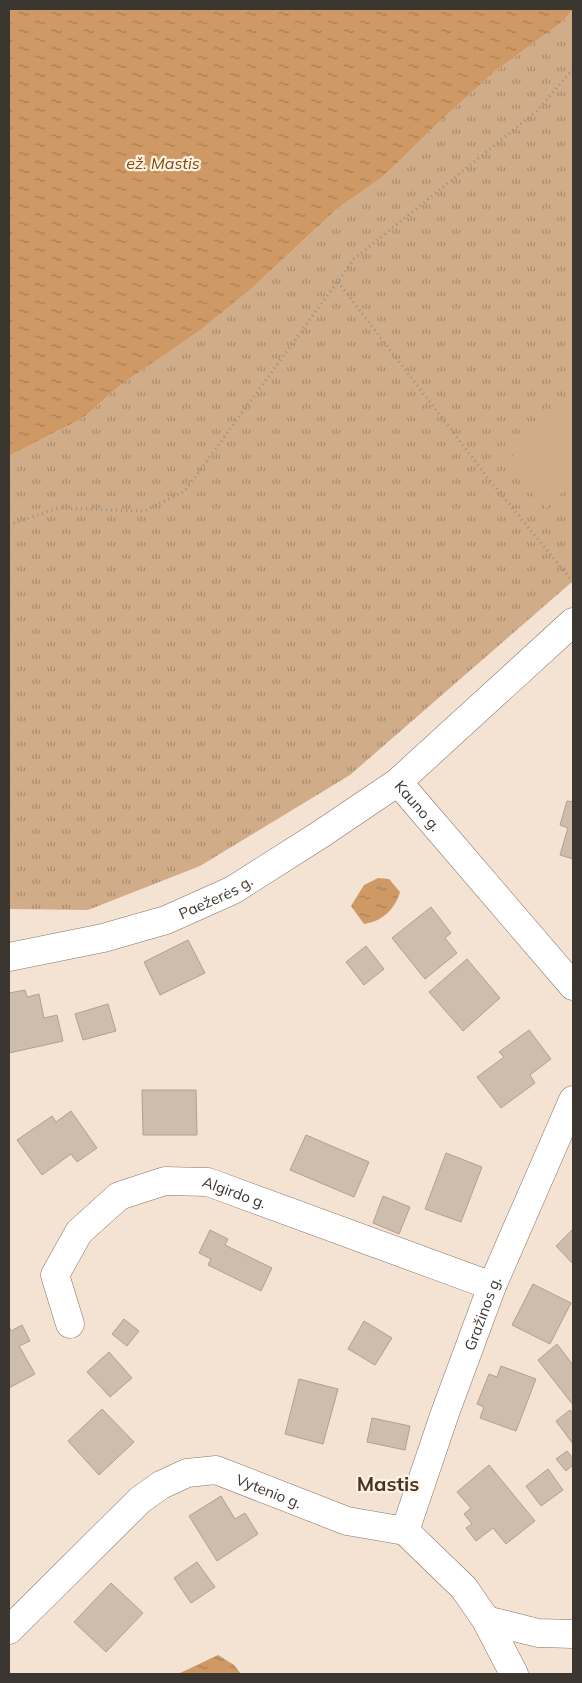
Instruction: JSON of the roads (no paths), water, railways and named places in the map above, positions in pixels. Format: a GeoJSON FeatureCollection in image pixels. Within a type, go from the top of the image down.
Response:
{"type":"FeatureCollection","features":[{"type":"Feature","properties":{"kind":"street","name":"Kauno g."},"geometry":{"type":"LineString","coordinates":[[573,622],[398,782],[573,986]]}},
{"type":"Feature","properties":{"kind":"street","name":"Paežerės g."},"geometry":{"type":"LineString","coordinates":[[9,957],[103,938],[166,920],[233,890],[322,834],[398,782]]}},
{"type":"Feature","properties":{"kind":"street","name":"Gražinos g."},"geometry":{"type":"LineString","coordinates":[[405,1531],[445,1413],[492,1286],[573,1100]]}},
{"type":"Feature","properties":{"kind":"street","name":"Algirdo g."},"geometry":{"type":"LineString","coordinates":[[70,1324],[55,1275],[79,1232],[119,1196],[166,1180],[208,1182],[492,1286]]}},
{"type":"Feature","properties":{"kind":"street","name":"Vytenio g."},"geometry":{"type":"LineString","coordinates":[[9,1630],[140,1500],[161,1485],[187,1473],[216,1470],[347,1521],[405,1531]]}},
{"type":"Feature","properties":{"kind":"street"},"geometry":{"type":"LineString","coordinates":[[405,1531],[464,1588],[486,1620],[514,1674]]}},
{"type":"Feature","properties":{"kind":"street"},"geometry":{"type":"LineString","coordinates":[[486,1620],[538,1633],[573,1634]]}},
{"type":"Feature","properties":{"kind":"water","name":"ež. Mastis"},"geometry":{"type":"Polygon","coordinates":[[[9,9],[573,10],[561,23],[494,72],[384,176],[337,209],[250,290],[198,332],[122,384],[83,418],[9,456],[9,9]]]}},
{"type":"Feature","properties":{"kind":"water"},"geometry":{"type":"Polygon","coordinates":[[[378,878],[389,879],[400,892],[395,904],[387,913],[377,920],[364,924],[351,906],[364,885],[378,878]]]}},
{"type":"Feature","properties":{"kind":"water"},"geometry":{"type":"Polygon","coordinates":[[[218,1655],[234,1665],[241,1674],[178,1674],[218,1655]]]}},
{"type":"Feature","properties":{"kind":"district","name":"Mastis"},"geometry":{"type":"Point","coordinates":[388,1483]}}]}
